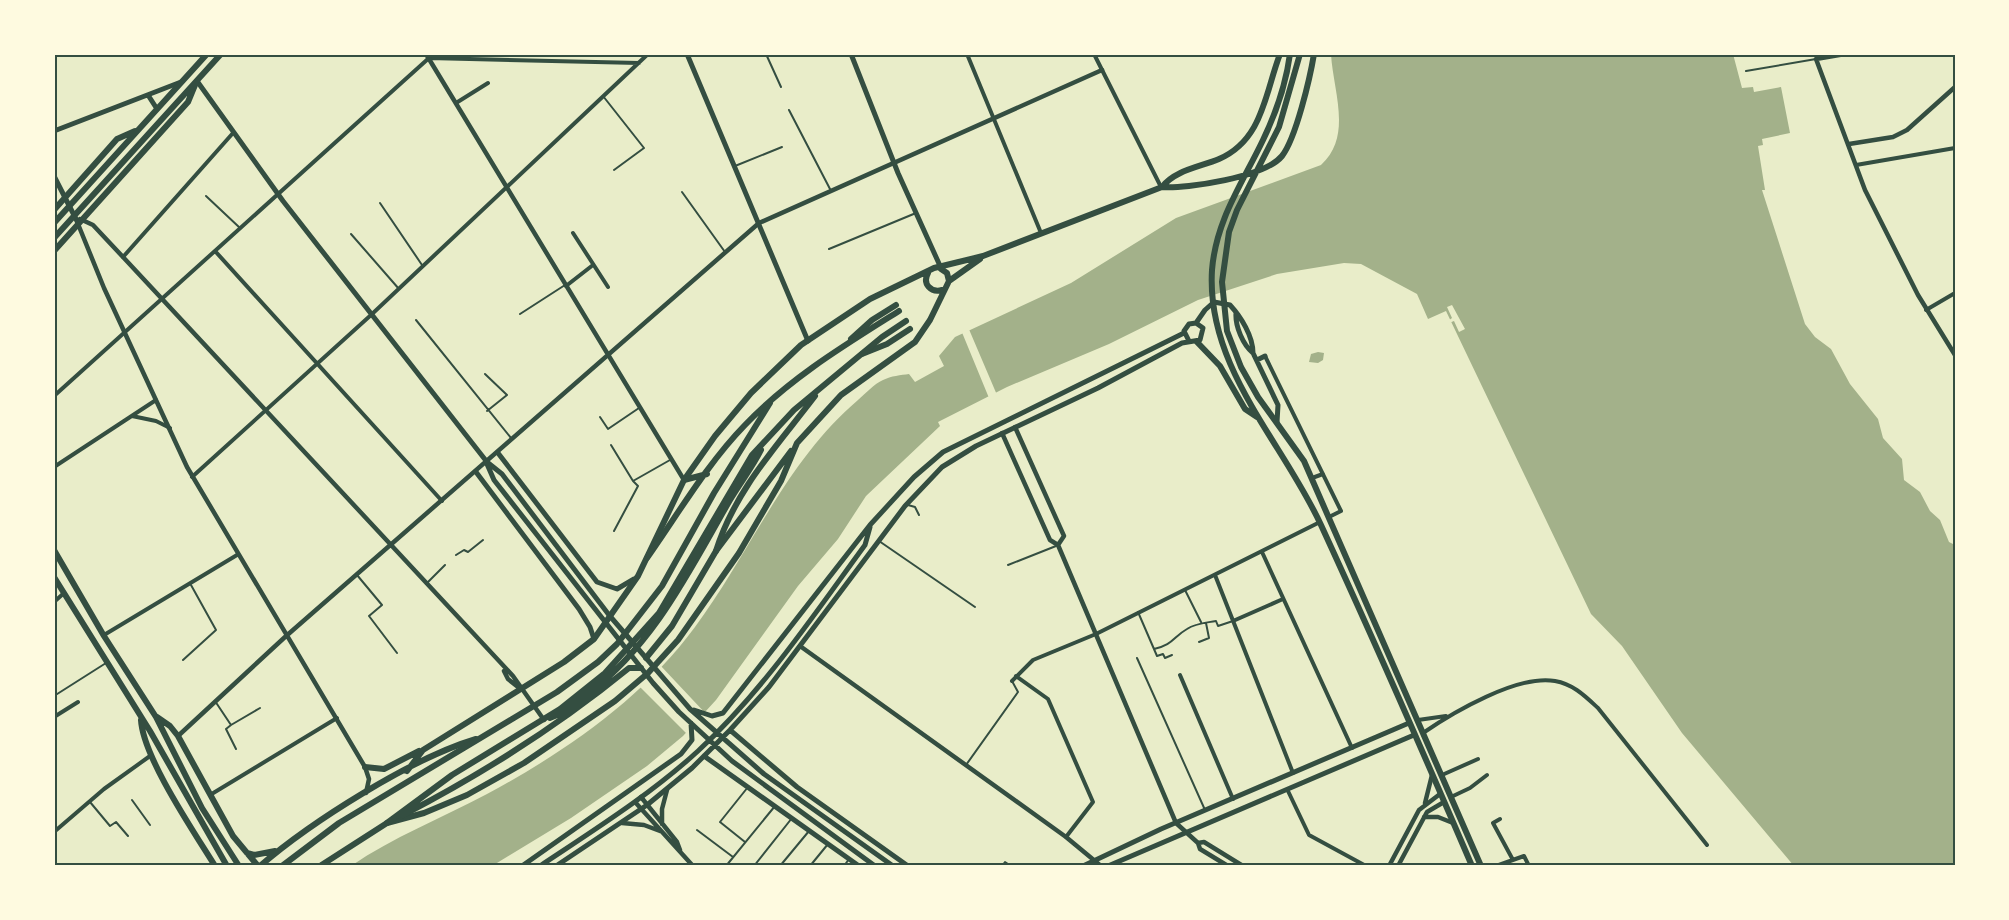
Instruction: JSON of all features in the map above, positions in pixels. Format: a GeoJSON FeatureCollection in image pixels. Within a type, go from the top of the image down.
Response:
{"type":"FeatureCollection","features":[{"type":"Feature","properties":{"kind":"main road"},"geometry":{"type":"LineString","coordinates":[[54,223],[207,54]]}},
{"type":"Feature","properties":{"kind":"main road"},"geometry":{"type":"LineString","coordinates":[[54,238],[221,54]]}},
{"type":"Feature","properties":{"kind":"main road"},"geometry":{"type":"LineString","coordinates":[[687,54],[808,341]]}},
{"type":"Feature","properties":{"kind":"main road"},"geometry":{"type":"LineString","coordinates":[[851,54],[893,162],[949,281]]}},
{"type":"Feature","properties":{"kind":"main road"},"geometry":{"type":"LineString","coordinates":[[1162,187],[1169,178],[1221,158],[1245,141],[1264,109],[1281,54]]}},
{"type":"Feature","properties":{"kind":"main road"},"geometry":{"type":"LineString","coordinates":[[1300,54],[1279,127],[1237,210],[1223,258],[1222,292],[1227,331],[1241,367],[1258,398],[1304,460],[1481,866]]}},
{"type":"Feature","properties":{"kind":"main road"},"geometry":{"type":"LineString","coordinates":[[365,766],[384,770],[423,750],[564,662],[594,639],[638,576],[684,480],[734,413],[781,363],[808,341],[870,299],[928,272],[983,256],[1162,187],[1174,188],[1247,174],[1277,161],[1285,150],[1293,131],[1314,54]]}},
{"type":"Feature","properties":{"kind":"main road"},"geometry":{"type":"LineString","coordinates":[[1289,58],[1270,124],[1223,219],[1212,269],[1213,308],[1218,334],[1229,362],[1250,402],[1320,522],[1472,866]]}},
{"type":"Feature","properties":{"kind":"main road"},"geometry":{"type":"LineString","coordinates":[[196,81],[278,193],[487,462],[502,474],[609,615],[690,709],[764,774],[893,866]]}},
{"type":"Feature","properties":{"kind":"main road"},"geometry":{"type":"LineString","coordinates":[[54,251],[188,102],[196,81]]}},
{"type":"Feature","properties":{"kind":"main road"},"geometry":{"type":"LineString","coordinates":[[54,131],[181,82]]}},
{"type":"Feature","properties":{"kind":"main road"},"geometry":{"type":"LineString","coordinates":[[148,95],[157,109]]}},
{"type":"Feature","properties":{"kind":"main road"},"geometry":{"type":"LineString","coordinates":[[54,210],[117,139],[139,129]]}},
{"type":"Feature","properties":{"kind":"main road"},"geometry":{"type":"LineString","coordinates":[[54,176],[74,215],[80,221]]}},
{"type":"Feature","properties":{"kind":"main road"},"geometry":{"type":"LineString","coordinates":[[646,658],[672,626],[716,551],[797,443],[841,395],[915,342],[930,320],[942,290],[949,281],[983,256]]}},
{"type":"Feature","properties":{"kind":"main road"},"geometry":{"type":"LineString","coordinates":[[928,272],[926,280],[928,287],[935,291],[942,290]]}},
{"type":"Feature","properties":{"kind":"main road"},"geometry":{"type":"LineString","coordinates":[[690,709],[712,716],[723,713],[870,525],[936,458],[1011,418],[1184,333],[1187,326],[1196,323],[1204,310],[1214,302],[1230,304],[1253,345],[1253,353],[1278,405],[1277,422]]}},
{"type":"Feature","properties":{"kind":"main road"},"geometry":{"type":"LineString","coordinates":[[647,558],[743,427],[794,381],[897,308]]}},
{"type":"Feature","properties":{"kind":"main road"},"geometry":{"type":"LineString","coordinates":[[320,866],[387,823],[452,775],[544,720],[605,673],[645,631],[681,578],[737,476],[763,444],[794,410],[861,354],[906,321]]}},
{"type":"Feature","properties":{"kind":"main road"},"geometry":{"type":"LineString","coordinates":[[558,866],[645,808],[730,730],[769,687],[905,506],[942,467],[1002,433],[1193,341],[1203,333],[1196,323]]}},
{"type":"Feature","properties":{"kind":"main road"},"geometry":{"type":"LineString","coordinates":[[861,354],[887,344],[910,329]]}},
{"type":"Feature","properties":{"kind":"main road"},"geometry":{"type":"LineString","coordinates":[[1184,333],[1220,366],[1245,409],[1260,419]]}},
{"type":"Feature","properties":{"kind":"main road"},"geometry":{"type":"LineString","coordinates":[[1257,360],[1265,356]]}},
{"type":"Feature","properties":{"kind":"main road"},"geometry":{"type":"LineString","coordinates":[[716,551],[725,523],[764,463],[820,388]]}},
{"type":"Feature","properties":{"kind":"main road"},"geometry":{"type":"LineString","coordinates":[[282,866],[339,823],[535,706],[598,662],[635,623],[662,586],[714,493],[770,403]]}},
{"type":"Feature","properties":{"kind":"main road"},"geometry":{"type":"LineString","coordinates":[[1011,418],[1015,427]]}},
{"type":"Feature","properties":{"kind":"main road"},"geometry":{"type":"LineString","coordinates":[[998,425],[1002,433]]}},
{"type":"Feature","properties":{"kind":"main road"},"geometry":{"type":"LineString","coordinates":[[387,823],[424,813],[467,795],[524,763],[615,701],[648,673],[678,640],[739,553],[781,481],[797,443]]}},
{"type":"Feature","properties":{"kind":"main road"},"geometry":{"type":"LineString","coordinates":[[498,453],[593,578],[603,586],[617,589],[638,576]]}},
{"type":"Feature","properties":{"kind":"main road"},"geometry":{"type":"LineString","coordinates":[[487,462],[494,480],[666,699],[732,761],[875,866]]}},
{"type":"Feature","properties":{"kind":"main road"},"geometry":{"type":"LineString","coordinates":[[476,472],[569,597],[590,627],[594,639]]}},
{"type":"Feature","properties":{"kind":"main road"},"geometry":{"type":"LineString","coordinates":[[684,480],[708,474]]}},
{"type":"Feature","properties":{"kind":"main road"},"geometry":{"type":"LineString","coordinates":[[540,866],[641,797],[700,749],[784,656],[865,545],[870,525]]}},
{"type":"Feature","properties":{"kind":"main road"},"geometry":{"type":"LineString","coordinates":[[54,550],[104,636],[156,717],[208,818],[239,866]]}},
{"type":"Feature","properties":{"kind":"main road"},"geometry":{"type":"LineString","coordinates":[[54,576],[150,731],[227,866]]}},
{"type":"Feature","properties":{"kind":"main road"},"geometry":{"type":"LineString","coordinates":[[569,597],[593,578]]}},
{"type":"Feature","properties":{"kind":"main road"},"geometry":{"type":"LineString","coordinates":[[387,823],[435,798],[557,724],[629,668],[641,668]]}},
{"type":"Feature","properties":{"kind":"main road"},"geometry":{"type":"LineString","coordinates":[[156,717],[171,726],[233,836],[244,852],[259,866],[279,850],[366,793],[450,748],[486,736]]}},
{"type":"Feature","properties":{"kind":"main road"},"geometry":{"type":"LineString","coordinates":[[141,719],[142,734],[150,756],[215,866]]}},
{"type":"Feature","properties":{"kind":"main road"},"geometry":{"type":"LineString","coordinates":[[1083,866],[1205,810],[1418,720]]}},
{"type":"Feature","properties":{"kind":"main road"},"geometry":{"type":"LineString","coordinates":[[522,866],[639,786],[681,754],[692,740],[691,723]]}},
{"type":"Feature","properties":{"kind":"main road"},"geometry":{"type":"LineString","coordinates":[[730,730],[797,788],[908,866]]}},
{"type":"Feature","properties":{"kind":"main road"},"geometry":{"type":"LineString","coordinates":[[1108,866],[1288,792],[1423,733]]}},
{"type":"Feature","properties":{"kind":"main road"},"geometry":{"type":"LineString","coordinates":[[407,771],[423,750]]}},
{"type":"Feature","properties":{"kind":"main road"},"geometry":{"type":"LineString","coordinates":[[704,756],[859,866]]}},
{"type":"Feature","properties":{"kind":"main road"},"geometry":{"type":"LineString","coordinates":[[206,852],[233,836]]}},
{"type":"Feature","properties":{"kind":"main road"},"geometry":{"type":"LineString","coordinates":[[244,852],[254,855],[279,850]]}},
{"type":"Feature","properties":{"kind":"street"},"geometry":{"type":"LineString","coordinates":[[192,477],[372,315],[648,54]]}},
{"type":"Feature","properties":{"kind":"street"},"geometry":{"type":"LineString","coordinates":[[967,54],[1041,233]]}},
{"type":"Feature","properties":{"kind":"street"},"geometry":{"type":"LineString","coordinates":[[1094,54],[1162,187]]}},
{"type":"Feature","properties":{"kind":"street"},"geometry":{"type":"LineString","coordinates":[[1845,54],[1816,56],[1879,220],[1926,310],[1955,355]]}},
{"type":"Feature","properties":{"kind":"street"},"geometry":{"type":"LineString","coordinates":[[54,396],[428,56],[639,63]]}},
{"type":"Feature","properties":{"kind":"street"},"geometry":{"type":"LineString","coordinates":[[428,56],[684,480]]}},
{"type":"Feature","properties":{"kind":"street"},"geometry":{"type":"LineString","coordinates":[[177,736],[285,637],[759,223],[830,189],[1102,70]]}},
{"type":"Feature","properties":{"kind":"street"},"geometry":{"type":"LineString","coordinates":[[456,103],[488,83]]}},
{"type":"Feature","properties":{"kind":"street"},"geometry":{"type":"LineString","coordinates":[[1849,144],[1893,137],[1907,130],[1955,87]]}},
{"type":"Feature","properties":{"kind":"street"},"geometry":{"type":"LineString","coordinates":[[123,256],[233,133]]}},
{"type":"Feature","properties":{"kind":"street"},"geometry":{"type":"LineString","coordinates":[[1856,165],[1955,148]]}},
{"type":"Feature","properties":{"kind":"street"},"geometry":{"type":"LineString","coordinates":[[80,221],[93,225],[123,256],[503,668],[508,679],[520,688],[544,720]]}},
{"type":"Feature","properties":{"kind":"street"},"geometry":{"type":"LineString","coordinates":[[80,221],[104,288],[126,330],[192,477],[285,637],[365,766],[369,779],[366,793]]}},
{"type":"Feature","properties":{"kind":"street"},"geometry":{"type":"LineString","coordinates":[[573,233],[608,287]]}},
{"type":"Feature","properties":{"kind":"street"},"geometry":{"type":"LineString","coordinates":[[215,251],[442,501]]}},
{"type":"Feature","properties":{"kind":"street"},"geometry":{"type":"LineString","coordinates":[[565,286],[593,265]]}},
{"type":"Feature","properties":{"kind":"street"},"geometry":{"type":"LineString","coordinates":[[1926,310],[1955,293]]}},
{"type":"Feature","properties":{"kind":"street"},"geometry":{"type":"LineString","coordinates":[[1265,356],[1341,512],[1329,517]]}},
{"type":"Feature","properties":{"kind":"street"},"geometry":{"type":"LineString","coordinates":[[54,467],[156,400]]}},
{"type":"Feature","properties":{"kind":"street"},"geometry":{"type":"LineString","coordinates":[[131,416],[156,421],[170,428]]}},
{"type":"Feature","properties":{"kind":"street"},"geometry":{"type":"LineString","coordinates":[[1015,427],[1064,536],[1058,545]]}},
{"type":"Feature","properties":{"kind":"street"},"geometry":{"type":"LineString","coordinates":[[1002,433],[1050,540],[1058,545],[1176,823],[1184,833],[1198,843],[1200,849],[1228,866]]}},
{"type":"Feature","properties":{"kind":"street"},"geometry":{"type":"LineString","coordinates":[[1312,478],[1323,474]]}},
{"type":"Feature","properties":{"kind":"street"},"geometry":{"type":"LineString","coordinates":[[1012,681],[1033,660],[1096,634],[1320,522]]}},
{"type":"Feature","properties":{"kind":"street"},"geometry":{"type":"LineString","coordinates":[[1262,552],[1352,748]]}},
{"type":"Feature","properties":{"kind":"street"},"geometry":{"type":"LineString","coordinates":[[104,636],[237,555]]}},
{"type":"Feature","properties":{"kind":"street"},"geometry":{"type":"LineString","coordinates":[[1215,575],[1293,773]]}},
{"type":"Feature","properties":{"kind":"street"},"geometry":{"type":"LineString","coordinates":[[54,602],[64,593]]}},
{"type":"Feature","properties":{"kind":"street"},"geometry":{"type":"LineString","coordinates":[[1233,621],[1283,599]]}},
{"type":"Feature","properties":{"kind":"street"},"geometry":{"type":"LineString","coordinates":[[800,646],[1066,837],[1101,866]]}},
{"type":"Feature","properties":{"kind":"street"},"geometry":{"type":"LineString","coordinates":[[1180,675],[1233,799]]}},
{"type":"Feature","properties":{"kind":"street"},"geometry":{"type":"LineString","coordinates":[[1016,676],[1048,699],[1094,802],[1066,837]]}},
{"type":"Feature","properties":{"kind":"street"},"geometry":{"type":"LineString","coordinates":[[1423,733],[1447,716],[1524,682],[1554,681],[1577,689],[1598,708],[1707,845]]}},
{"type":"Feature","properties":{"kind":"street"},"geometry":{"type":"LineString","coordinates":[[54,717],[78,702]]}},
{"type":"Feature","properties":{"kind":"street"},"geometry":{"type":"LineString","coordinates":[[1418,720],[1447,716]]}},
{"type":"Feature","properties":{"kind":"street"},"geometry":{"type":"LineString","coordinates":[[209,795],[337,718]]}},
{"type":"Feature","properties":{"kind":"street"},"geometry":{"type":"LineString","coordinates":[[54,832],[90,801],[150,756]]}},
{"type":"Feature","properties":{"kind":"street"},"geometry":{"type":"LineString","coordinates":[[1441,775],[1478,759]]}},
{"type":"Feature","properties":{"kind":"street"},"geometry":{"type":"LineString","coordinates":[[1389,866],[1425,803],[1432,775]]}},
{"type":"Feature","properties":{"kind":"street"},"geometry":{"type":"LineString","coordinates":[[1451,797],[1470,788],[1487,775]]}},
{"type":"Feature","properties":{"kind":"street"},"geometry":{"type":"LineString","coordinates":[[662,824],[662,809],[667,790]]}},
{"type":"Feature","properties":{"kind":"street"},"geometry":{"type":"LineString","coordinates":[[1288,792],[1309,835],[1365,866]]}},
{"type":"Feature","properties":{"kind":"street"},"geometry":{"type":"LineString","coordinates":[[1425,803],[1440,794]]}},
{"type":"Feature","properties":{"kind":"street"},"geometry":{"type":"LineString","coordinates":[[641,797],[645,808],[661,831],[693,866]]}},
{"type":"Feature","properties":{"kind":"street"},"geometry":{"type":"LineString","coordinates":[[635,801],[662,824],[677,842],[680,850]]}},
{"type":"Feature","properties":{"kind":"street"},"geometry":{"type":"LineString","coordinates":[[1398,866],[1424,817],[1431,809],[1444,802]]}},
{"type":"Feature","properties":{"kind":"street"},"geometry":{"type":"LineString","coordinates":[[1424,817],[1438,817],[1453,823]]}},
{"type":"Feature","properties":{"kind":"street"},"geometry":{"type":"LineString","coordinates":[[1500,819],[1493,823],[1513,860]]}},
{"type":"Feature","properties":{"kind":"street"},"geometry":{"type":"LineString","coordinates":[[622,823],[644,825],[661,831]]}},
{"type":"Feature","properties":{"kind":"street"},"geometry":{"type":"LineString","coordinates":[[1198,843],[1204,842],[1243,866]]}},
{"type":"Feature","properties":{"kind":"street"},"geometry":{"type":"LineString","coordinates":[[1496,866],[1524,856],[1529,866]]}},
{"type":"Feature","properties":{"kind":"lane"},"geometry":{"type":"LineString","coordinates":[[766,54],[781,87]]}},
{"type":"Feature","properties":{"kind":"lane"},"geometry":{"type":"LineString","coordinates":[[1746,71],[1816,56]]}},
{"type":"Feature","properties":{"kind":"lane"},"geometry":{"type":"LineString","coordinates":[[603,96],[645,148],[614,170]]}},
{"type":"Feature","properties":{"kind":"lane"},"geometry":{"type":"LineString","coordinates":[[789,110],[830,189]]}},
{"type":"Feature","properties":{"kind":"lane"},"geometry":{"type":"LineString","coordinates":[[735,166],[782,147]]}},
{"type":"Feature","properties":{"kind":"lane"},"geometry":{"type":"LineString","coordinates":[[682,192],[725,252]]}},
{"type":"Feature","properties":{"kind":"lane"},"geometry":{"type":"LineString","coordinates":[[206,196],[240,228]]}},
{"type":"Feature","properties":{"kind":"lane"},"geometry":{"type":"LineString","coordinates":[[380,203],[422,267]]}},
{"type":"Feature","properties":{"kind":"lane"},"geometry":{"type":"LineString","coordinates":[[829,249],[916,213]]}},
{"type":"Feature","properties":{"kind":"lane"},"geometry":{"type":"LineString","coordinates":[[351,234],[399,289]]}},
{"type":"Feature","properties":{"kind":"lane"},"geometry":{"type":"LineString","coordinates":[[520,314],[565,286]]}},
{"type":"Feature","properties":{"kind":"lane"},"geometry":{"type":"LineString","coordinates":[[416,321],[512,440]]}},
{"type":"Feature","properties":{"kind":"lane"},"geometry":{"type":"LineString","coordinates":[[485,374],[507,395],[488,411]]}},
{"type":"Feature","properties":{"kind":"lane"},"geometry":{"type":"LineString","coordinates":[[600,417],[608,429],[639,408]]}},
{"type":"Feature","properties":{"kind":"lane"},"geometry":{"type":"LineString","coordinates":[[611,445],[638,486],[614,531]]}},
{"type":"Feature","properties":{"kind":"lane"},"geometry":{"type":"LineString","coordinates":[[633,481],[670,460]]}},
{"type":"Feature","properties":{"kind":"lane"},"geometry":{"type":"LineString","coordinates":[[905,506],[915,507],[920,514]]}},
{"type":"Feature","properties":{"kind":"lane"},"geometry":{"type":"LineString","coordinates":[[456,555],[464,550],[468,552],[483,540]]}},
{"type":"Feature","properties":{"kind":"lane"},"geometry":{"type":"LineString","coordinates":[[879,541],[975,607]]}},
{"type":"Feature","properties":{"kind":"lane"},"geometry":{"type":"LineString","coordinates":[[1008,566],[1058,545]]}},
{"type":"Feature","properties":{"kind":"lane"},"geometry":{"type":"LineString","coordinates":[[426,584],[445,565]]}},
{"type":"Feature","properties":{"kind":"lane"},"geometry":{"type":"LineString","coordinates":[[356,575],[382,605],[369,616],[397,653]]}},
{"type":"Feature","properties":{"kind":"lane"},"geometry":{"type":"LineString","coordinates":[[183,660],[216,630],[190,584]]}},
{"type":"Feature","properties":{"kind":"lane"},"geometry":{"type":"LineString","coordinates":[[1185,590],[1201,622]]}},
{"type":"Feature","properties":{"kind":"lane"},"geometry":{"type":"LineString","coordinates":[[1138,612],[1157,656],[1163,654],[1165,658],[1172,655]]}},
{"type":"Feature","properties":{"kind":"lane"},"geometry":{"type":"LineString","coordinates":[[1154,649],[1169,644],[1185,629],[1201,622],[1216,621],[1218,626],[1233,621]]}},
{"type":"Feature","properties":{"kind":"lane"},"geometry":{"type":"LineString","coordinates":[[1199,642],[1209,638],[1206,622]]}},
{"type":"Feature","properties":{"kind":"lane"},"geometry":{"type":"LineString","coordinates":[[1137,658],[1205,810]]}},
{"type":"Feature","properties":{"kind":"lane"},"geometry":{"type":"LineString","coordinates":[[54,696],[106,663]]}},
{"type":"Feature","properties":{"kind":"lane"},"geometry":{"type":"LineString","coordinates":[[966,765],[1018,692],[1012,681]]}},
{"type":"Feature","properties":{"kind":"lane"},"geometry":{"type":"LineString","coordinates":[[215,701],[231,725]]}},
{"type":"Feature","properties":{"kind":"lane"},"geometry":{"type":"LineString","coordinates":[[236,748],[226,729],[260,708]]}},
{"type":"Feature","properties":{"kind":"lane"},"geometry":{"type":"LineString","coordinates":[[745,842],[720,822],[748,787]]}},
{"type":"Feature","properties":{"kind":"lane"},"geometry":{"type":"LineString","coordinates":[[132,800],[150,825]]}},
{"type":"Feature","properties":{"kind":"lane"},"geometry":{"type":"LineString","coordinates":[[90,801],[110,826],[116,822],[128,836]]}},
{"type":"Feature","properties":{"kind":"lane"},"geometry":{"type":"LineString","coordinates":[[726,866],[775,806]]}},
{"type":"Feature","properties":{"kind":"lane"},"geometry":{"type":"LineString","coordinates":[[754,866],[792,818]]}},
{"type":"Feature","properties":{"kind":"lane"},"geometry":{"type":"LineString","coordinates":[[697,830],[733,857]]}},
{"type":"Feature","properties":{"kind":"lane"},"geometry":{"type":"LineString","coordinates":[[780,866],[809,831]]}},
{"type":"Feature","properties":{"kind":"lane"},"geometry":{"type":"LineString","coordinates":[[810,866],[828,844]]}},
{"type":"Feature","properties":{"kind":"lane"},"geometry":{"type":"LineString","coordinates":[[844,866],[849,859]]}},
{"type":"Feature","properties":{"kind":"lane"},"geometry":{"type":"LineString","coordinates":[[1002,866],[1005,862],[1011,866]]}},
{"type":"Feature","properties":{"kind":"shaded area"},"geometry":{"type":"Polygon","coordinates":[[[1331,54],[1733,54],[1742,88],[1753,87],[1754,92],[1781,87],[1790,133],[1762,139],[1763,145],[1758,146],[1765,190],[1762,190],[1805,324],[1815,337],[1831,349],[1850,384],[1878,419],[1883,438],[1902,459],[1904,480],[1920,492],[1930,511],[1940,520],[1949,542],[1955,545],[1955,866],[1794,866],[1682,733],[1622,646],[1591,614],[1446,311],[1428,319],[1417,294],[1361,264],[1344,263],[1277,274],[1198,300],[1109,344],[1007,387],[938,422],[940,426],[866,496],[838,539],[798,586],[716,700],[683,736],[647,766],[571,818],[492,866],[351,866],[401,837],[516,778],[545,760],[600,722],[651,678],[674,653],[715,599],[789,479],[810,451],[833,424],[876,384],[889,378],[909,374],[915,382],[944,366],[939,356],[955,337],[1071,283],[1176,218],[1321,165],[1331,153],[1339,127],[1331,54]]]}},
{"type":"Feature","properties":{"kind":"shaded area"},"geometry":{"type":"Polygon","coordinates":[[[1324,353],[1323,360],[1318,363],[1309,362],[1311,354],[1324,353]]]}},
{"type":"Feature","properties":{"kind":"pier"},"geometry":{"type":"Polygon","coordinates":[[[1452,305],[1465,329],[1459,332],[1454,321],[1449,323],[1448,321],[1452,318],[1447,307],[1452,305]]]}},
{"type":"Feature","properties":{"kind":"pier"},"geometry":{"type":"Polygon","coordinates":[[[968,327],[997,395],[989,398],[961,330],[968,327]]]}},
{"type":"Feature","properties":{"kind":"pier"},"geometry":{"type":"Polygon","coordinates":[[[660,665],[707,715],[688,735],[639,686],[660,665]]]}}]}
